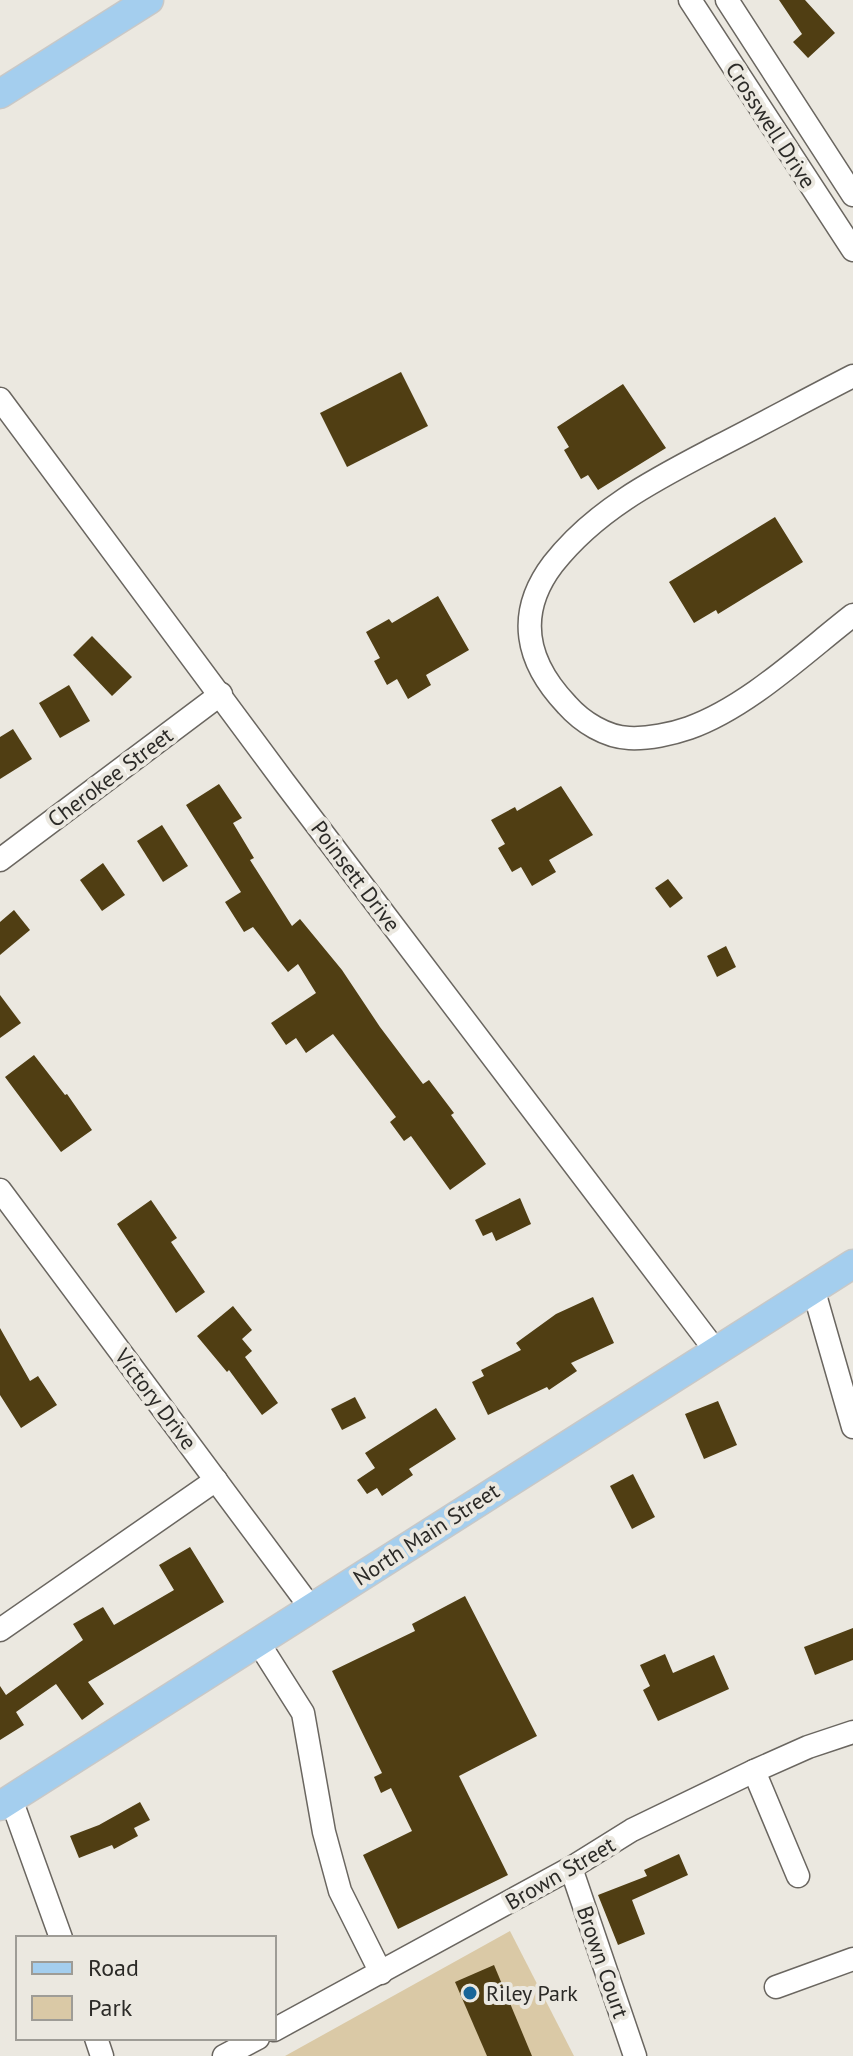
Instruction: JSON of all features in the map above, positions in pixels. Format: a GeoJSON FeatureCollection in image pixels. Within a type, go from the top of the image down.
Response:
{"type":"FeatureCollection","features":[{"type":"Feature","properties":{"kind":"main road"},"geometry":{"type":"LineString","coordinates":[[0,94],[149,0]]}},
{"type":"Feature","properties":{"kind":"main road","name":"North Main Street"},"geometry":{"type":"LineString","coordinates":[[6,1803],[853,1264]]}},
{"type":"Feature","properties":{"kind":"street","name":"Crosswell Drive"},"geometry":{"type":"LineString","coordinates":[[690,0],[853,250]]}},
{"type":"Feature","properties":{"kind":"street","name":"Crosswell Drive"},"geometry":{"type":"LineString","coordinates":[[727,0],[853,195]]}},
{"type":"Feature","properties":{"kind":"street"},"geometry":{"type":"LineString","coordinates":[[853,376],[643,486],[594,521],[551,566],[540,585],[529,618],[529,630],[534,658],[557,695],[588,724],[630,738],[689,728],[714,716],[786,668],[853,615]]}},
{"type":"Feature","properties":{"kind":"street","name":"Poinsett Drive"},"geometry":{"type":"LineString","coordinates":[[0,399],[284,782],[715,1350]]}},
{"type":"Feature","properties":{"kind":"street","name":"Cherokee Street"},"geometry":{"type":"LineString","coordinates":[[0,860],[221,694]]}},
{"type":"Feature","properties":{"kind":"street","name":"Victory Drive"},"geometry":{"type":"LineString","coordinates":[[0,1190],[311,1608]]}},
{"type":"Feature","properties":{"kind":"street"},"geometry":{"type":"LineString","coordinates":[[813,1288],[853,1427]]}},
{"type":"Feature","properties":{"kind":"street"},"geometry":{"type":"LineString","coordinates":[[0,1630],[216,1480]]}},
{"type":"Feature","properties":{"kind":"street"},"geometry":{"type":"LineString","coordinates":[[258,1642],[303,1713],[324,1832],[340,1891],[381,1973]]}},
{"type":"Feature","properties":{"kind":"street","name":"Brown Street"},"geometry":{"type":"LineString","coordinates":[[276,2029],[571,1868],[632,1830],[808,1747],[853,1732]]}},
{"type":"Feature","properties":{"kind":"street"},"geometry":{"type":"LineString","coordinates":[[754,1771],[798,1876]]}},
{"type":"Feature","properties":{"kind":"street"},"geometry":{"type":"LineString","coordinates":[[6,1803],[60,1936]]}},
{"type":"Feature","properties":{"kind":"street","name":"Brown Court"},"geometry":{"type":"LineString","coordinates":[[571,1868],[635,2056]]}},
{"type":"Feature","properties":{"kind":"street"},"geometry":{"type":"LineString","coordinates":[[776,1987],[853,1959]]}},
{"type":"Feature","properties":{"kind":"street"},"geometry":{"type":"LineString","coordinates":[[224,2056],[254,2040]]}},
{"type":"Feature","properties":{"kind":"green space","name":"Riley Park"},"geometry":{"type":"Polygon","coordinates":[[[510,1931],[574,2056],[285,2056],[510,1931]]]}},
{"type":"Feature","properties":{"kind":"building"},"geometry":{"type":"Polygon","coordinates":[[[779,0],[805,0],[835,33],[808,58],[793,42],[802,34],[779,0]]]}},
{"type":"Feature","properties":{"kind":"building"},"geometry":{"type":"Polygon","coordinates":[[[401,372],[428,426],[347,467],[320,413],[401,372]]]}},
{"type":"Feature","properties":{"kind":"building"},"geometry":{"type":"Polygon","coordinates":[[[623,384],[666,448],[598,490],[588,475],[581,479],[564,450],[569,447],[557,427],[623,384]]]}},
{"type":"Feature","properties":{"kind":"building"},"geometry":{"type":"Polygon","coordinates":[[[775,517],[803,562],[718,614],[716,610],[694,623],[669,582],[775,517]]]}},
{"type":"Feature","properties":{"kind":"building"},"geometry":{"type":"Polygon","coordinates":[[[438,596],[469,650],[426,675],[431,685],[408,699],[397,679],[387,685],[374,661],[380,658],[366,632],[389,619],[392,623],[438,596]]]}},
{"type":"Feature","properties":{"kind":"building"},"geometry":{"type":"Polygon","coordinates":[[[92,636],[132,677],[112,696],[73,655],[92,636]]]}},
{"type":"Feature","properties":{"kind":"building"},"geometry":{"type":"Polygon","coordinates":[[[69,685],[90,721],[60,738],[39,703],[69,685]]]}},
{"type":"Feature","properties":{"kind":"building"},"geometry":{"type":"Polygon","coordinates":[[[13,729],[32,759],[0,779],[0,737],[13,729]]]}},
{"type":"Feature","properties":{"kind":"building"},"geometry":{"type":"Polygon","coordinates":[[[219,784],[242,818],[233,823],[254,858],[250,860],[292,926],[300,919],[342,970],[423,1084],[429,1080],[454,1113],[451,1115],[486,1164],[450,1190],[411,1136],[404,1141],[390,1122],[396,1117],[333,1034],[306,1053],[296,1038],[286,1045],[271,1023],[316,993],[298,964],[288,972],[253,927],[244,932],[225,902],[241,892],[186,805],[219,784]]]}},
{"type":"Feature","properties":{"kind":"building"},"geometry":{"type":"Polygon","coordinates":[[[561,786],[593,835],[549,860],[556,872],[532,886],[521,867],[512,872],[498,848],[505,844],[491,820],[515,807],[517,811],[561,786]]]}},
{"type":"Feature","properties":{"kind":"building"},"geometry":{"type":"Polygon","coordinates":[[[162,825],[188,866],[163,882],[137,841],[162,825]]]}},
{"type":"Feature","properties":{"kind":"building"},"geometry":{"type":"Polygon","coordinates":[[[103,863],[125,895],[102,911],[80,880],[103,863]]]}},
{"type":"Feature","properties":{"kind":"building"},"geometry":{"type":"Polygon","coordinates":[[[668,879],[683,898],[670,908],[655,888],[668,879]]]}},
{"type":"Feature","properties":{"kind":"building"},"geometry":{"type":"Polygon","coordinates":[[[14,910],[30,930],[0,955],[0,922],[14,910]]]}},
{"type":"Feature","properties":{"kind":"building"},"geometry":{"type":"Polygon","coordinates":[[[726,946],[736,967],[717,977],[707,956],[726,946]]]}},
{"type":"Feature","properties":{"kind":"building"},"geometry":{"type":"Polygon","coordinates":[[[0,995],[21,1023],[0,1038],[0,995]]]}},
{"type":"Feature","properties":{"kind":"building"},"geometry":{"type":"Polygon","coordinates":[[[34,1055],[92,1130],[61,1152],[5,1077],[34,1055]]]}},
{"type":"Feature","properties":{"kind":"building"},"geometry":{"type":"Polygon","coordinates":[[[520,1198],[531,1224],[496,1241],[492,1232],[483,1236],[475,1220],[520,1198]]]}},
{"type":"Feature","properties":{"kind":"building"},"geometry":{"type":"Polygon","coordinates":[[[151,1200],[177,1238],[171,1242],[205,1292],[176,1313],[117,1224],[151,1200]]]}},
{"type":"Feature","properties":{"kind":"building"},"geometry":{"type":"Polygon","coordinates":[[[593,1297],[614,1343],[571,1363],[577,1371],[549,1390],[547,1387],[488,1415],[472,1382],[484,1376],[481,1370],[521,1350],[516,1343],[556,1314],[593,1297]]]}},
{"type":"Feature","properties":{"kind":"building"},"geometry":{"type":"Polygon","coordinates":[[[233,1306],[252,1330],[242,1339],[252,1351],[245,1357],[278,1403],[262,1415],[229,1370],[227,1372],[197,1336],[233,1306]]]}},
{"type":"Feature","properties":{"kind":"building"},"geometry":{"type":"Polygon","coordinates":[[[0,1328],[30,1381],[38,1376],[57,1405],[21,1428],[0,1395],[0,1328]]]}},
{"type":"Feature","properties":{"kind":"building"},"geometry":{"type":"Polygon","coordinates":[[[355,1397],[366,1418],[342,1430],[331,1409],[355,1397]]]}},
{"type":"Feature","properties":{"kind":"building"},"geometry":{"type":"Polygon","coordinates":[[[718,1401],[737,1445],[704,1459],[685,1414],[718,1401]]]}},
{"type":"Feature","properties":{"kind":"building"},"geometry":{"type":"Polygon","coordinates":[[[436,1408],[456,1439],[409,1469],[413,1475],[382,1496],[377,1488],[367,1494],[357,1480],[375,1468],[365,1453],[436,1408]]]}},
{"type":"Feature","properties":{"kind":"building"},"geometry":{"type":"Polygon","coordinates":[[[633,1474],[655,1517],[632,1529],[610,1486],[633,1474]]]}},
{"type":"Feature","properties":{"kind":"building"},"geometry":{"type":"Polygon","coordinates":[[[190,1547],[224,1602],[88,1682],[104,1704],[82,1720],[56,1684],[16,1712],[24,1725],[0,1740],[0,1686],[6,1695],[83,1640],[73,1624],[103,1607],[114,1625],[174,1590],[159,1565],[190,1547]]]}},
{"type":"Feature","properties":{"kind":"building"},"geometry":{"type":"Polygon","coordinates":[[[465,1596],[537,1736],[459,1776],[508,1875],[398,1929],[363,1855],[412,1831],[391,1788],[381,1793],[374,1777],[382,1773],[332,1671],[415,1631],[412,1624],[465,1596]]]}},
{"type":"Feature","properties":{"kind":"building"},"geometry":{"type":"Polygon","coordinates":[[[853,1628],[853,1660],[815,1675],[804,1647],[853,1628]]]}},
{"type":"Feature","properties":{"kind":"building"},"geometry":{"type":"Polygon","coordinates":[[[665,1654],[673,1673],[714,1655],[729,1689],[658,1721],[643,1690],[650,1686],[640,1665],[665,1654]]]}},
{"type":"Feature","properties":{"kind":"building"},"geometry":{"type":"Polygon","coordinates":[[[140,1802],[150,1820],[134,1828],[138,1836],[114,1849],[112,1845],[79,1858],[70,1836],[99,1825],[140,1802]]]}},
{"type":"Feature","properties":{"kind":"building"},"geometry":{"type":"Polygon","coordinates":[[[679,1854],[688,1875],[632,1900],[645,1934],[618,1945],[598,1895],[647,1876],[644,1870],[679,1854]]]}},
{"type":"Feature","properties":{"kind":"building"},"geometry":{"type":"Polygon","coordinates":[[[494,1965],[532,2056],[487,2056],[455,1982],[494,1965]]]}},
{"type":"Feature","properties":{"kind":"place","name":"Riley Park"},"geometry":{"type":"Point","coordinates":[470,1993]}}]}
